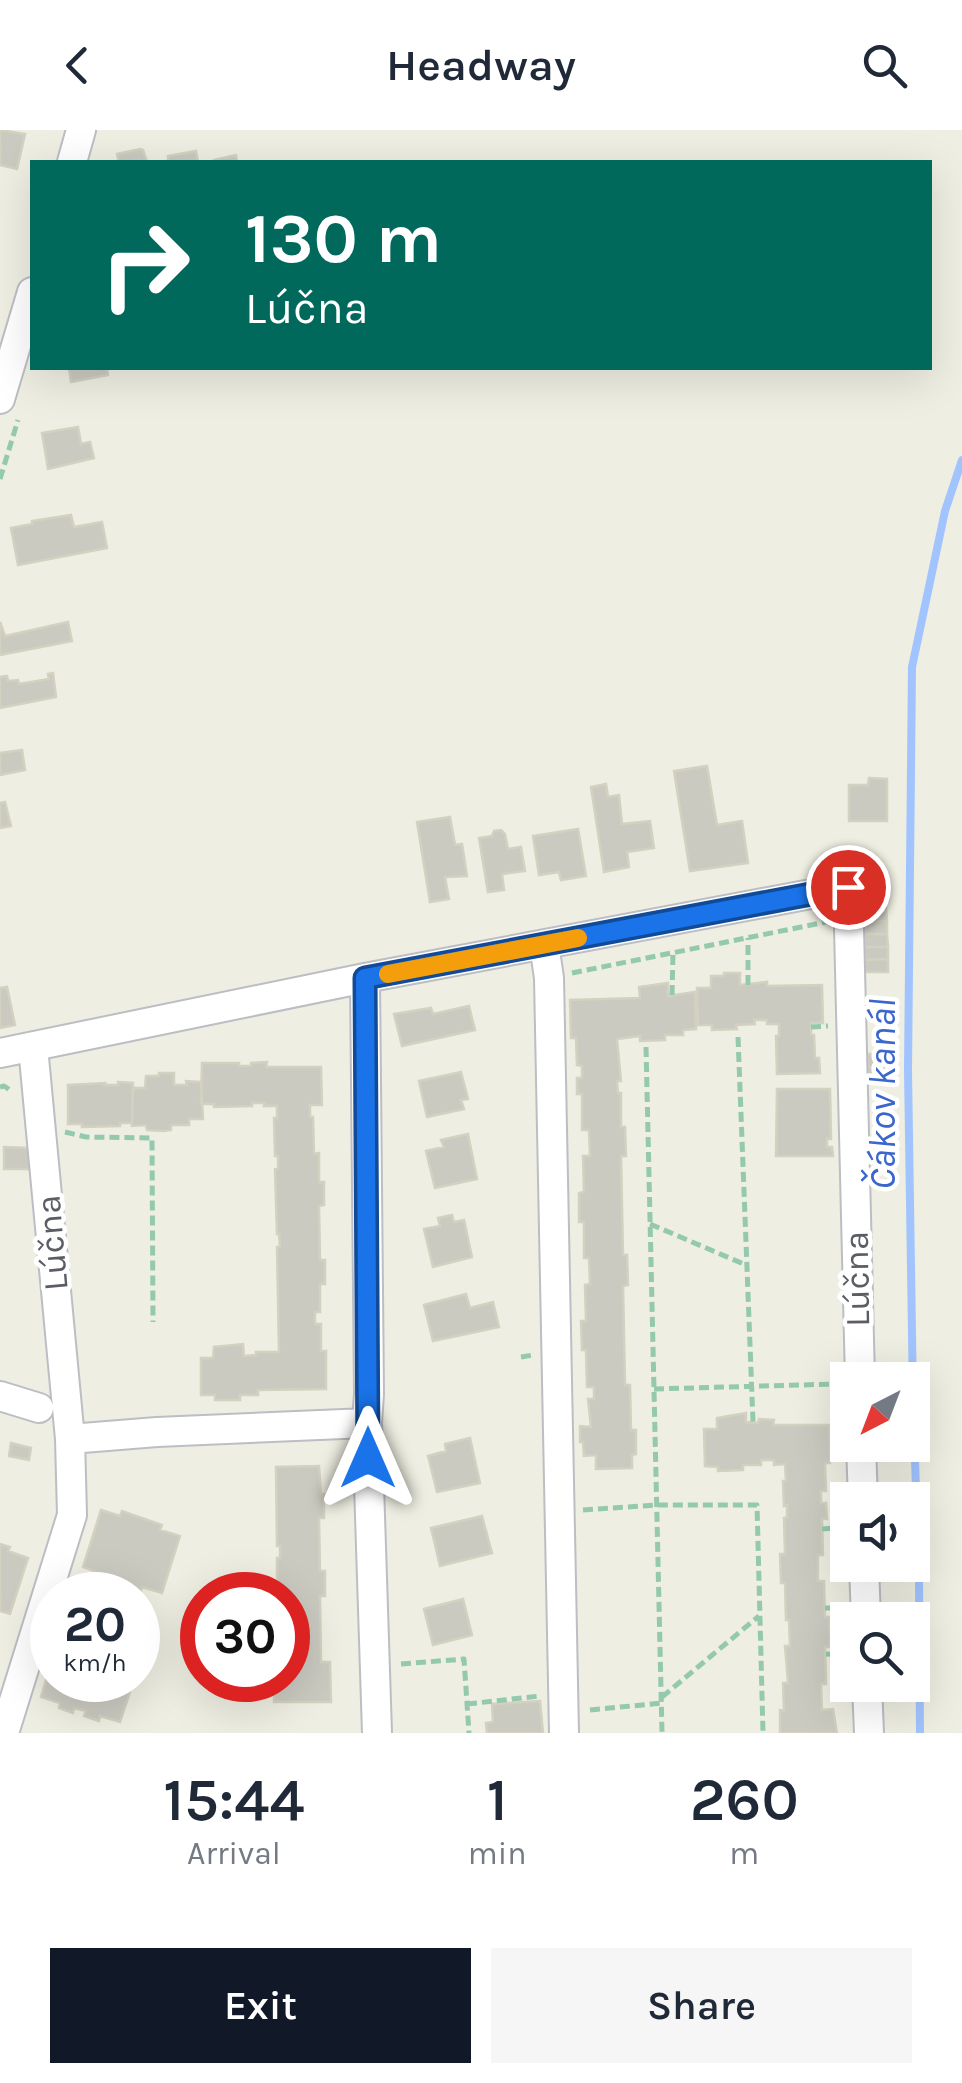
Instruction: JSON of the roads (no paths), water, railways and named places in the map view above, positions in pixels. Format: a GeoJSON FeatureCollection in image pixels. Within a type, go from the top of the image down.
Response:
{"type":"FeatureCollection","features":[{"type":"Feature","properties":{"kind":"street"},"geometry":{"type":"LineString","coordinates":[[73,160],[82,130]]}},
{"type":"Feature","properties":{"kind":"street"},"geometry":{"type":"LineString","coordinates":[[11,402],[30,302]]}},
{"type":"Feature","properties":{"kind":"street","name":"Lúčna"},"geometry":{"type":"LineString","coordinates":[[0,1053],[365,978],[848,887],[860,1362]]}},
{"type":"Feature","properties":{"kind":"street"},"geometry":{"type":"LineString","coordinates":[[544,944],[549,978],[563,1713]]}},
{"type":"Feature","properties":{"kind":"street"},"geometry":{"type":"LineString","coordinates":[[365,978],[369,1394],[366,1423],[376,1733]]}},
{"type":"Feature","properties":{"kind":"street","name":"Lúčna"},"geometry":{"type":"LineString","coordinates":[[4,1733],[72,1515],[70,1440],[33,1048]]}},
{"type":"Feature","properties":{"kind":"street"},"geometry":{"type":"LineString","coordinates":[[0,1396],[38,1408]]}},
{"type":"Feature","properties":{"kind":"street"},"geometry":{"type":"LineString","coordinates":[[70,1440],[366,1423]]}},
{"type":"Feature","properties":{"kind":"street"},"geometry":{"type":"LineString","coordinates":[[868,1702],[869,1733]]}},
{"type":"Feature","properties":{"kind":"waterway","name":"Čákov kanál"},"geometry":{"type":"LineString","coordinates":[[920,1733],[908,1070],[912,667],[945,511],[962,460]]}}]}
